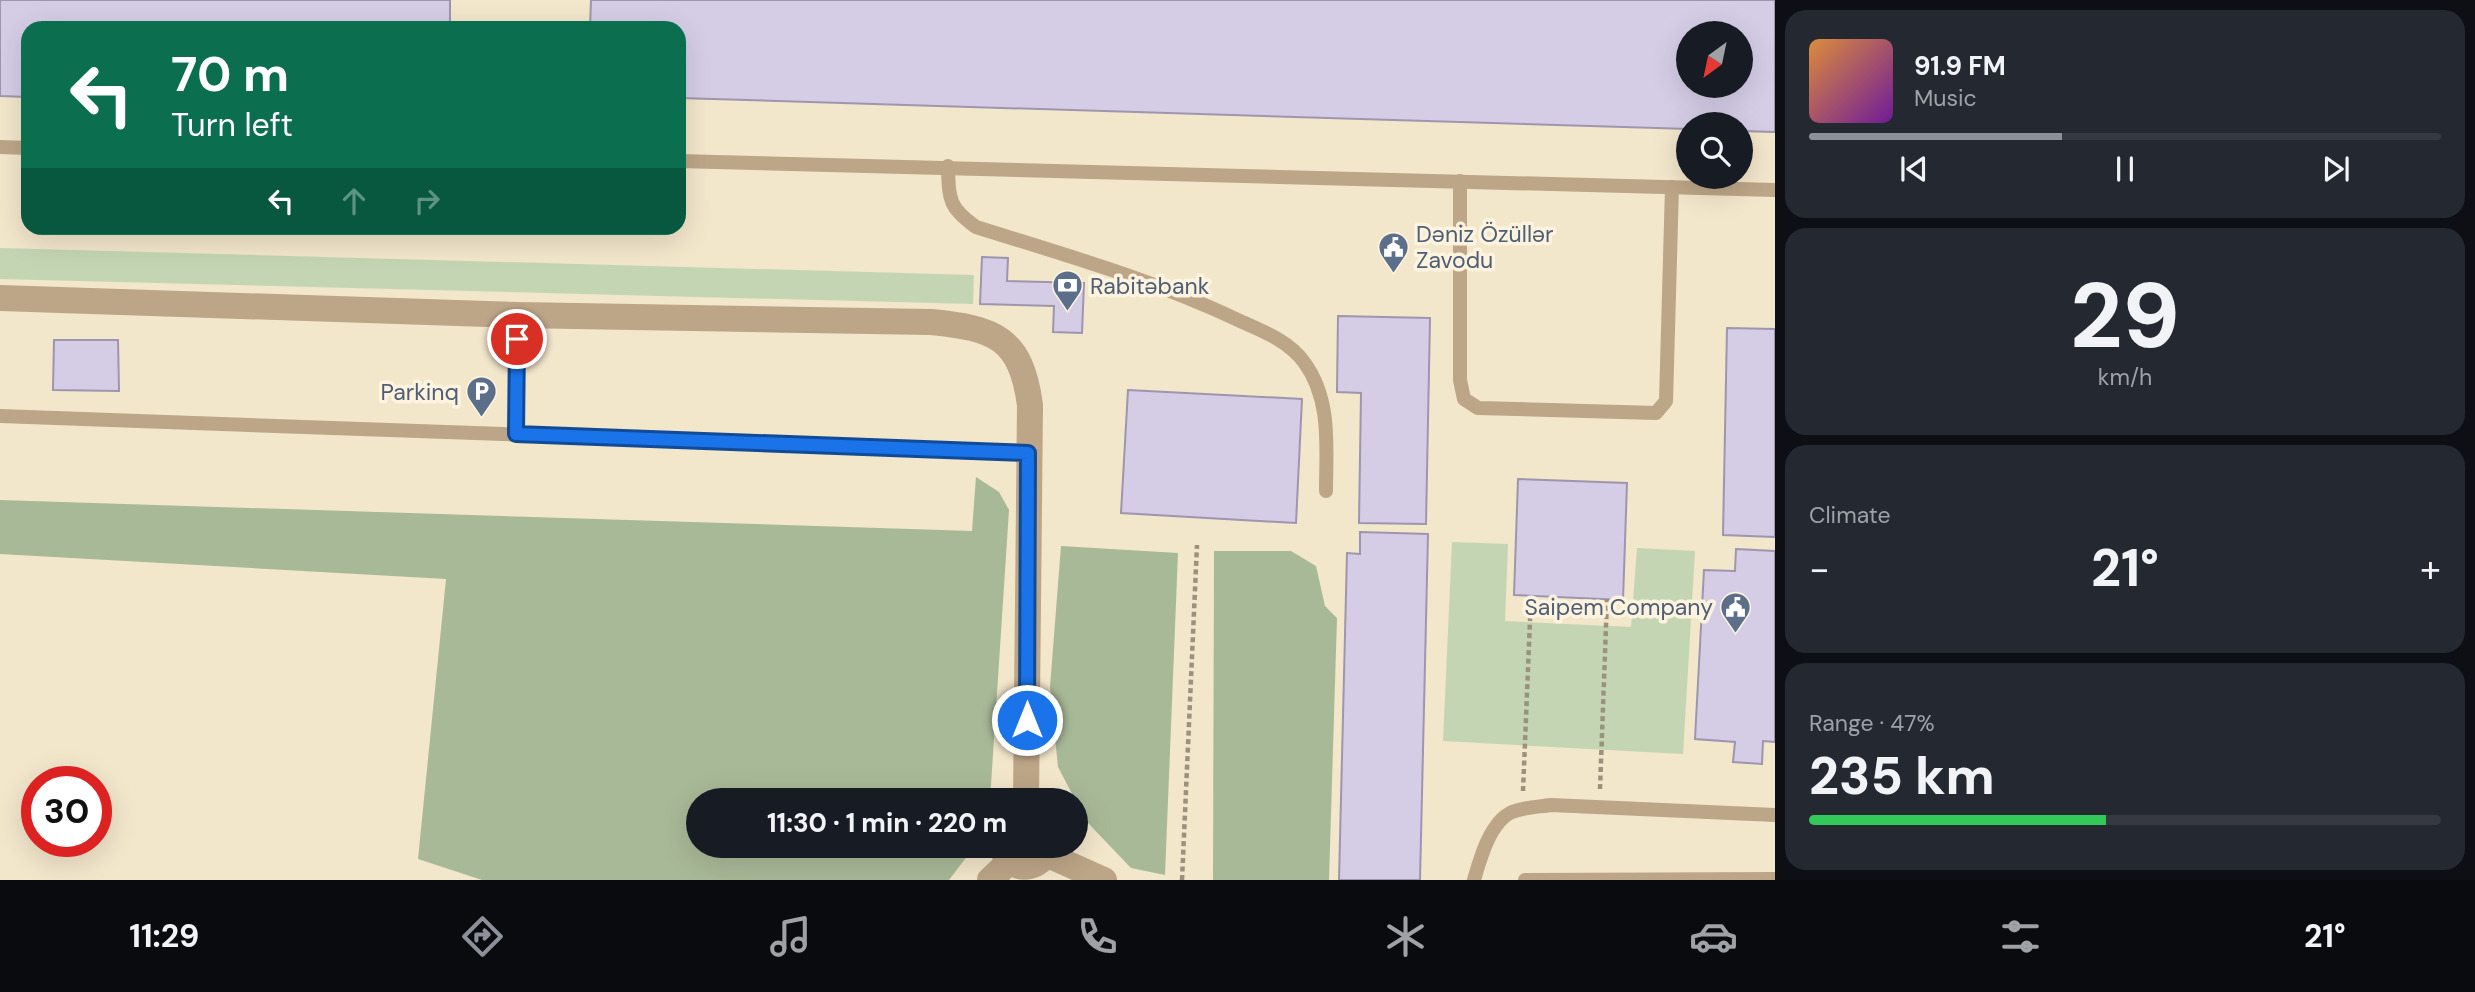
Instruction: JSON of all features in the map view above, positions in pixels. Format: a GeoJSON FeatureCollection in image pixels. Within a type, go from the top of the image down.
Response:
{"type":"FeatureCollection","features":[{"type":"Feature","properties":{"kind":"street"},"geometry":{"type":"LineString","coordinates":[[0,298],[517,315],[932,322],[965,325],[993,334],[1012,349],[1026,374],[1030,405],[1026,788]]}},
{"type":"Feature","properties":{"kind":"street"},"geometry":{"type":"LineString","coordinates":[[1000,863],[1030,868],[1041,863],[1044,858]]}},
{"type":"Feature","properties":{"kind":"street"},"geometry":{"type":"LineString","coordinates":[[1064,858],[1104,880]]}},
{"type":"Feature","properties":{"kind":"lane"},"geometry":{"type":"LineString","coordinates":[[0,147],[21,148]]}},
{"type":"Feature","properties":{"kind":"lane"},"geometry":{"type":"LineString","coordinates":[[686,161],[1775,190]]}},
{"type":"Feature","properties":{"kind":"lane"},"geometry":{"type":"LineString","coordinates":[[948,166],[949,200],[960,215],[976,227],[1153,283],[1199,301],[1293,348],[1316,382],[1323,404],[1326,428],[1326,491]]}},
{"type":"Feature","properties":{"kind":"lane"},"geometry":{"type":"LineString","coordinates":[[1460,181],[1460,380],[1464,399],[1478,408],[1630,414],[1656,413],[1666,401],[1672,187]]}},
{"type":"Feature","properties":{"kind":"lane"},"geometry":{"type":"LineString","coordinates":[[516,434],[517,315]]}},
{"type":"Feature","properties":{"kind":"lane"},"geometry":{"type":"LineString","coordinates":[[0,416],[1028,453]]}},
{"type":"Feature","properties":{"kind":"lane"},"geometry":{"type":"LineString","coordinates":[[1474,880],[1494,830],[1509,813],[1523,809],[1551,805],[1775,815]]}},
{"type":"Feature","properties":{"kind":"lane"},"geometry":{"type":"LineString","coordinates":[[1525,880],[1775,879]]}},
{"type":"Feature","properties":{"kind":"path"},"geometry":{"type":"LineString","coordinates":[[1182,880],[1197,545]]}},
{"type":"Feature","properties":{"kind":"path"},"geometry":{"type":"LineString","coordinates":[[1523,809],[1531,596]]}},
{"type":"Feature","properties":{"kind":"path"},"geometry":{"type":"LineString","coordinates":[[1600,807],[1607,599]]}},
{"type":"Feature","properties":{"kind":"green space"},"geometry":{"type":"Polygon","coordinates":[[[0,248],[974,275],[973,304],[0,279],[0,248]]]}},
{"type":"Feature","properties":{"kind":"green space"},"geometry":{"type":"Polygon","coordinates":[[[976,477],[999,492],[1009,510],[991,788],[686,788],[686,858],[966,858],[949,880],[482,880],[418,859],[446,579],[0,554],[0,500],[972,531],[976,477]]]}},
{"type":"Feature","properties":{"kind":"green space"},"geometry":{"type":"Polygon","coordinates":[[[1452,542],[1508,544],[1505,621],[1631,627],[1637,548],[1695,551],[1683,754],[1443,741],[1452,542]]]}},
{"type":"Feature","properties":{"kind":"green space"},"geometry":{"type":"Polygon","coordinates":[[[1061,546],[1178,553],[1165,875],[1131,868],[1088,823],[1088,788],[1069,788],[1058,767],[1050,687],[1061,546]]]}},
{"type":"Feature","properties":{"kind":"green space"},"geometry":{"type":"Polygon","coordinates":[[[1214,551],[1291,551],[1316,566],[1325,606],[1337,618],[1329,880],[1213,880],[1214,551]]]}},
{"type":"Feature","properties":{"kind":"building"},"geometry":{"type":"Polygon","coordinates":[[[0,0],[450,0],[450,21],[21,21],[21,97],[0,96],[0,0]]]}},
{"type":"Feature","properties":{"kind":"building"},"geometry":{"type":"Polygon","coordinates":[[[591,0],[1775,0],[1775,132],[1753,131],[1753,112],[1676,112],[1676,129],[686,98],[686,21],[590,21],[591,0]]]}},
{"type":"Feature","properties":{"kind":"building"},"geometry":{"type":"Polygon","coordinates":[[[982,257],[1008,258],[1007,281],[1084,283],[1082,333],[1053,332],[1054,306],[980,304],[982,257]]]}},
{"type":"Feature","properties":{"kind":"building"},"geometry":{"type":"Polygon","coordinates":[[[1338,316],[1430,318],[1426,524],[1359,523],[1361,393],[1337,392],[1338,316]]]}},
{"type":"Feature","properties":{"kind":"building"},"geometry":{"type":"Polygon","coordinates":[[[1727,328],[1775,329],[1775,537],[1723,535],[1727,328]]]}},
{"type":"Feature","properties":{"kind":"building"},"geometry":{"type":"Polygon","coordinates":[[[54,340],[118,340],[119,391],[53,390],[54,340]]]}},
{"type":"Feature","properties":{"kind":"building"},"geometry":{"type":"Polygon","coordinates":[[[1128,390],[1302,399],[1296,523],[1121,513],[1128,390]]]}},
{"type":"Feature","properties":{"kind":"building"},"geometry":{"type":"Polygon","coordinates":[[[1518,479],[1627,483],[1623,600],[1514,595],[1518,479]]]}},
{"type":"Feature","properties":{"kind":"building"},"geometry":{"type":"Polygon","coordinates":[[[1360,532],[1428,534],[1420,880],[1339,880],[1347,553],[1360,554],[1360,532]]]}},
{"type":"Feature","properties":{"kind":"building"},"geometry":{"type":"Polygon","coordinates":[[[1736,549],[1775,551],[1775,742],[1763,741],[1762,764],[1733,762],[1735,742],[1695,739],[1704,570],[1735,571],[1736,549]]]}},
{"type":"Feature","properties":{"kind":"place","name":"Dəniz Özüllər Zavodu"},"geometry":{"type":"Point","coordinates":[1393,274]}},
{"type":"Feature","properties":{"kind":"place","name":"Rabitəbank"},"geometry":{"type":"Point","coordinates":[1067,313]}},
{"type":"Feature","properties":{"kind":"place","name":"Parkinq"},"geometry":{"type":"Point","coordinates":[482,419]}},
{"type":"Feature","properties":{"kind":"place","name":"Saipem Company"},"geometry":{"type":"Point","coordinates":[1736,634]}},
{"type":"Feature","properties":{"kind":"route"},"geometry":{"type":"LineString","coordinates":[[517,339],[516,434],[1028,453],[1027,720]]}}]}
